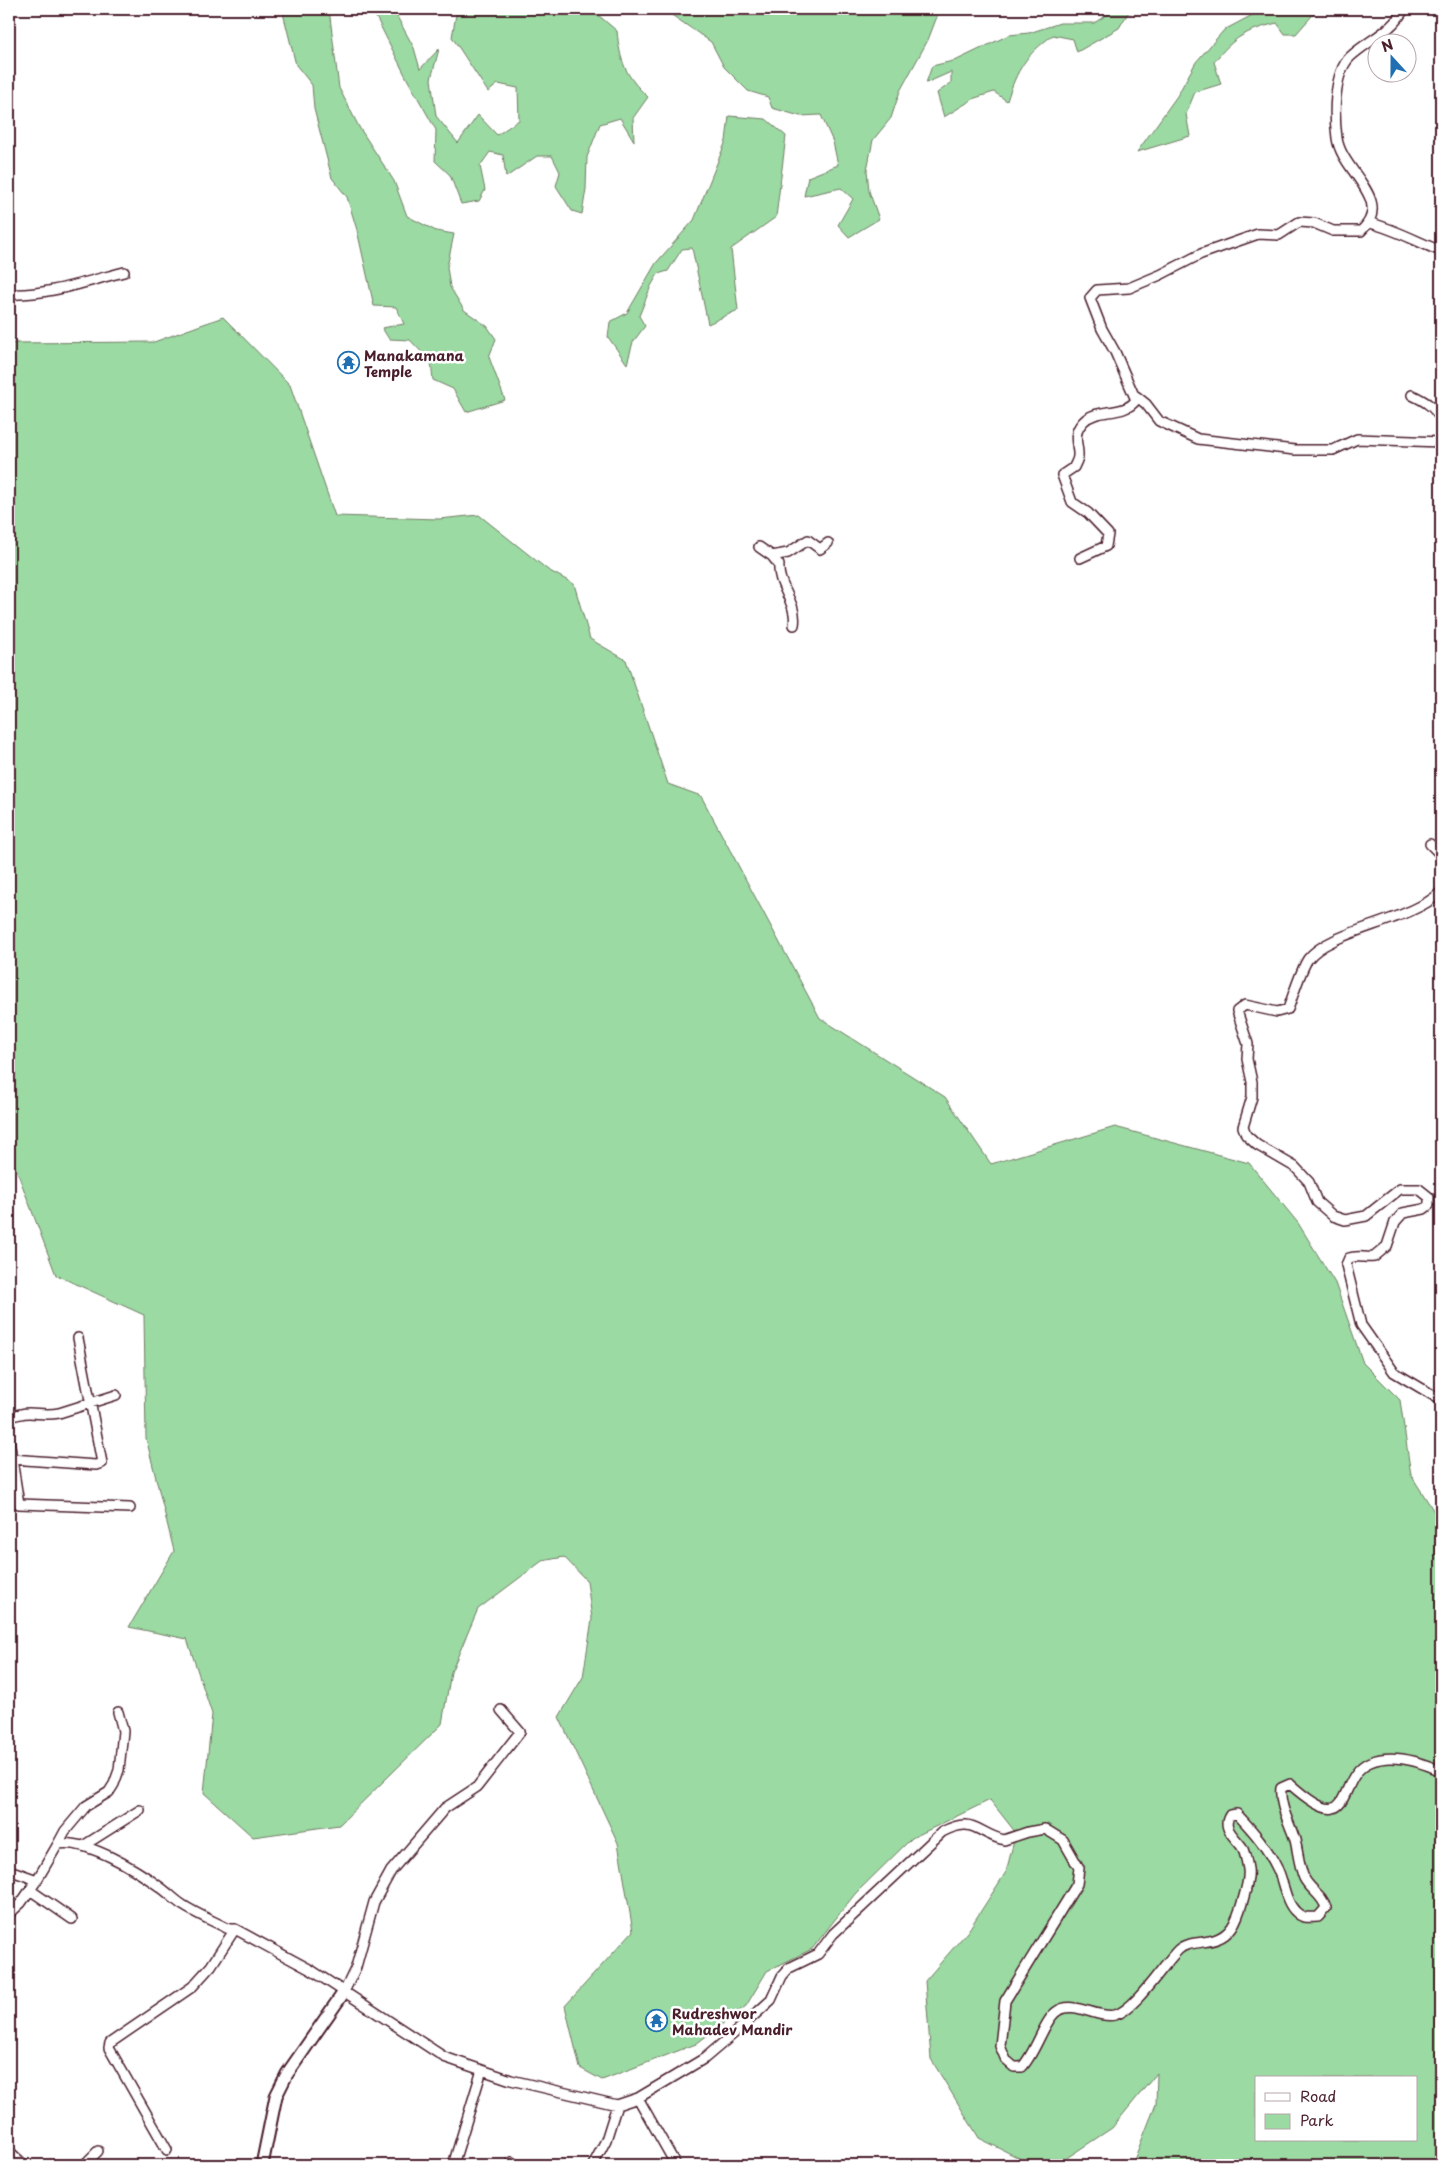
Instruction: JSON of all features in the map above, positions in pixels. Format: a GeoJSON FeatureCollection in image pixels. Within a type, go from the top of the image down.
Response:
{"type":"FeatureCollection","features":[{"type":"Feature","properties":{"kind":"street"},"geometry":{"type":"LineString","coordinates":[[1404,9],[1393,25],[1349,58],[1340,73],[1335,91],[1337,139],[1341,154],[1362,183],[1373,204],[1370,223],[1361,231],[1333,231],[1314,223],[1299,222],[1279,235],[1258,234],[1200,254],[1160,275],[1129,288],[1097,290],[1090,298],[1102,329],[1136,396],[1146,404],[1160,421],[1198,439],[1295,450],[1333,450],[1357,440],[1441,442]]}},
{"type":"Feature","properties":{"kind":"street"},"geometry":{"type":"LineString","coordinates":[[1370,223],[1387,227],[1414,241],[1441,251]]}},
{"type":"Feature","properties":{"kind":"street"},"geometry":{"type":"LineString","coordinates":[[9,294],[24,295],[124,272]]}},
{"type":"Feature","properties":{"kind":"street"},"geometry":{"type":"LineString","coordinates":[[1412,395],[1427,402],[1438,412],[1441,420]]}},
{"type":"Feature","properties":{"kind":"street"},"geometry":{"type":"LineString","coordinates":[[1080,558],[1106,546],[1108,534],[1088,513],[1072,502],[1062,475],[1074,467],[1078,455],[1075,440],[1083,422],[1099,412],[1118,410],[1134,403],[1136,396]]}},
{"type":"Feature","properties":{"kind":"street"},"geometry":{"type":"LineString","coordinates":[[772,556],[788,552],[808,540],[820,549],[828,543]]}},
{"type":"Feature","properties":{"kind":"street"},"geometry":{"type":"LineString","coordinates":[[759,547],[772,556],[779,565],[778,576],[786,588],[796,617],[794,625]]}},
{"type":"Feature","properties":{"kind":"street"},"geometry":{"type":"LineString","coordinates":[[1430,844],[1441,855]]}},
{"type":"Feature","properties":{"kind":"street"},"geometry":{"type":"LineString","coordinates":[[1441,892],[1431,900],[1389,921],[1341,938],[1320,949],[1308,959],[1288,1008],[1277,1012],[1245,1005],[1237,1011],[1248,1044],[1247,1059],[1252,1082],[1252,1097],[1243,1127],[1246,1135],[1257,1145],[1295,1167],[1310,1182],[1317,1202],[1333,1216],[1345,1220],[1366,1216],[1400,1189],[1418,1189],[1429,1197],[1429,1205],[1424,1209],[1402,1213],[1395,1222],[1387,1246],[1374,1257],[1362,1258],[1356,1255],[1349,1258],[1346,1265],[1361,1325],[1394,1372],[1441,1400]]}},
{"type":"Feature","properties":{"kind":"street"},"geometry":{"type":"LineString","coordinates":[[11,1459],[96,1465],[102,1463],[78,1338]]}},
{"type":"Feature","properties":{"kind":"street"},"geometry":{"type":"LineString","coordinates":[[9,1418],[30,1412],[50,1415],[116,1395]]}},
{"type":"Feature","properties":{"kind":"street"},"geometry":{"type":"LineString","coordinates":[[9,1440],[19,1504],[130,1508]]}},
{"type":"Feature","properties":{"kind":"street"},"geometry":{"type":"LineString","coordinates":[[262,2165],[276,2096],[287,2074],[344,1992],[356,1967],[374,1902],[391,1871],[445,1808],[477,1787],[520,1732],[501,1710]]}},
{"type":"Feature","properties":{"kind":"street"},"geometry":{"type":"LineString","coordinates":[[9,1914],[21,1903],[37,1880],[65,1831],[86,1806],[109,1792],[114,1784],[119,1770],[123,1731],[118,1712]]}},
{"type":"Feature","properties":{"kind":"street"},"geometry":{"type":"LineString","coordinates":[[58,1844],[68,1842],[83,1846],[117,1861],[160,1886],[182,1904],[229,1929],[235,1929],[311,1970],[444,2057],[511,2080],[617,2105],[638,2098],[705,2058],[771,2000],[782,1976],[789,1968],[818,1954],[833,1934],[942,1832],[953,1826],[961,1824],[971,1826],[1004,1840],[1028,1832],[1046,1829],[1064,1840],[1079,1868],[1078,1884],[1006,2001],[1000,2046],[1006,2060],[1014,2067],[1022,2067],[1028,2061],[1055,2013],[1065,2008],[1083,2010],[1100,2015],[1116,2015],[1135,2000],[1179,1949],[1192,1943],[1218,1939],[1232,1928],[1249,1872],[1243,1849],[1228,1829],[1227,1820],[1230,1815],[1236,1814],[1260,1838],[1279,1871],[1291,1908],[1305,1918],[1318,1917],[1326,1908],[1324,1899],[1309,1886],[1304,1877],[1295,1840],[1280,1796],[1281,1788],[1290,1784],[1318,1805],[1329,1809],[1338,1806],[1343,1801],[1355,1776],[1369,1762],[1386,1758],[1422,1763],[1441,1771]]}},
{"type":"Feature","properties":{"kind":"street"},"geometry":{"type":"LineString","coordinates":[[83,1846],[140,1810]]}},
{"type":"Feature","properties":{"kind":"street"},"geometry":{"type":"LineString","coordinates":[[9,1870],[37,1880]]}},
{"type":"Feature","properties":{"kind":"street"},"geometry":{"type":"LineString","coordinates":[[30,1890],[72,1919]]}},
{"type":"Feature","properties":{"kind":"street"},"geometry":{"type":"LineString","coordinates":[[167,2150],[109,2048],[110,2043],[192,1986],[211,1966],[235,1929]]}},
{"type":"Feature","properties":{"kind":"street"},"geometry":{"type":"LineString","coordinates":[[453,2165],[482,2070]]}},
{"type":"Feature","properties":{"kind":"street"},"geometry":{"type":"LineString","coordinates":[[638,2098],[676,2165]]}},
{"type":"Feature","properties":{"kind":"street"},"geometry":{"type":"LineString","coordinates":[[593,2165],[606,2140],[617,2105]]}},
{"type":"Feature","properties":{"kind":"street"},"geometry":{"type":"LineString","coordinates":[[84,2165],[98,2151]]}},
{"type":"Feature","properties":{"kind":"street"},"geometry":{"type":"LineString","coordinates":[[9,2152],[24,2165]]}},
{"type":"Feature","properties":{"kind":"green space"},"geometry":{"type":"Polygon","coordinates":[[[282,9],[329,9],[339,88],[359,127],[394,181],[407,216],[436,231],[454,234],[447,267],[450,287],[464,310],[487,326],[496,339],[489,357],[505,400],[466,412],[453,389],[433,380],[431,362],[410,340],[389,339],[382,328],[404,324],[396,307],[374,306],[357,230],[347,197],[332,178],[314,109],[312,85],[296,65],[282,9]]]}},
{"type":"Feature","properties":{"kind":"green space"},"geometry":{"type":"Polygon","coordinates":[[[372,9],[393,9],[414,48],[420,69],[439,49],[431,79],[436,116],[458,143],[478,115],[497,135],[519,120],[518,88],[498,84],[488,92],[452,37],[457,9],[591,9],[617,31],[625,67],[634,82],[648,97],[633,118],[634,141],[620,118],[600,124],[587,157],[586,189],[582,214],[572,211],[556,186],[560,172],[552,156],[537,156],[506,177],[503,155],[490,152],[480,166],[485,190],[479,201],[461,204],[450,175],[435,161],[436,130],[406,77],[372,9]]]}},
{"type":"Feature","properties":{"kind":"green space"},"geometry":{"type":"Polygon","coordinates":[[[663,9],[936,9],[938,14],[928,40],[900,91],[891,118],[873,140],[867,170],[869,191],[879,219],[849,237],[838,225],[853,199],[841,188],[804,196],[808,177],[838,165],[833,142],[821,115],[800,116],[772,108],[768,97],[748,91],[724,67],[711,42],[663,9]]]}},
{"type":"Feature","properties":{"kind":"green space"},"geometry":{"type":"Polygon","coordinates":[[[1116,9],[1142,9],[1128,13],[1119,28],[1077,52],[1073,39],[1053,35],[1029,56],[1019,71],[1007,101],[994,92],[975,98],[944,117],[937,93],[951,83],[951,72],[926,83],[932,66],[957,60],[1009,35],[1029,33],[1060,23],[1094,23],[1116,9]]]}},
{"type":"Feature","properties":{"kind":"green space"},"geometry":{"type":"Polygon","coordinates":[[[1286,9],[1318,9],[1296,34],[1285,34],[1277,23],[1248,32],[1234,41],[1214,62],[1221,84],[1195,92],[1186,114],[1190,136],[1137,152],[1177,96],[1196,62],[1224,30],[1258,12],[1278,13],[1286,9]]]}},
{"type":"Feature","properties":{"kind":"green space"},"geometry":{"type":"Polygon","coordinates":[[[729,116],[766,119],[786,136],[776,217],[731,249],[738,310],[708,324],[692,248],[682,249],[668,271],[658,274],[651,286],[639,316],[645,326],[633,342],[627,364],[608,337],[610,322],[627,313],[656,263],[694,220],[726,141],[729,116]]]}},
{"type":"Feature","properties":{"kind":"green space"},"geometry":{"type":"Polygon","coordinates":[[[223,317],[290,385],[335,516],[439,519],[479,515],[548,570],[574,584],[590,639],[626,660],[668,784],[701,796],[820,1018],[945,1097],[991,1164],[1115,1127],[1249,1163],[1298,1223],[1335,1283],[1363,1363],[1400,1400],[1411,1475],[1435,1513],[1441,1519],[1441,2165],[1132,2165],[1156,2104],[1157,2073],[1112,2128],[1056,2165],[1033,2165],[979,2138],[931,2059],[925,1981],[968,1931],[1006,1872],[1016,1833],[990,1800],[912,1838],[855,1894],[812,1949],[767,1971],[746,2006],[696,2044],[602,2080],[580,2068],[565,2006],[633,1931],[618,1843],[559,1717],[583,1677],[592,1619],[587,1581],[564,1557],[542,1561],[478,1609],[451,1672],[442,1724],[339,1825],[253,1837],[204,1793],[212,1714],[187,1639],[129,1627],[174,1551],[146,1438],[144,1315],[56,1275],[9,1150],[9,343],[154,342],[223,317]]]}},
{"type":"Feature","properties":{"kind":"place","name":"Manakamana Temple"},"geometry":{"type":"Point","coordinates":[348,363]}},
{"type":"Feature","properties":{"kind":"place","name":"Rudreshwor Mahadev Mandir"},"geometry":{"type":"Point","coordinates":[656,2021]}}]}
